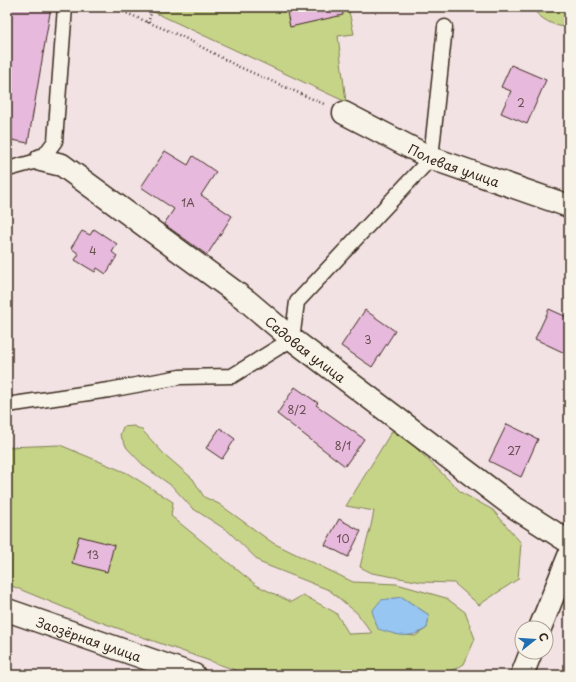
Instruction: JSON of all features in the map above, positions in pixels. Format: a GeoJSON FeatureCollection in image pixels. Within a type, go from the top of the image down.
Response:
{"type":"FeatureCollection","features":[{"type":"Feature","properties":{"kind":"street","name":"Полевая улица"},"geometry":{"type":"LineString","coordinates":[[344,113],[430,158],[569,206]]}},
{"type":"Feature","properties":{"kind":"street","name":"Садовая улица"},"geometry":{"type":"LineString","coordinates":[[41,160],[62,166],[246,300],[292,339],[514,507],[569,542]]}},
{"type":"Feature","properties":{"kind":"street"},"geometry":{"type":"LineString","coordinates":[[543,620],[569,556]]}},
{"type":"Feature","properties":{"kind":"street","name":"Заозёрная улица"},"geometry":{"type":"LineString","coordinates":[[7,610],[194,675]]}},
{"type":"Feature","properties":{"kind":"street"},"geometry":{"type":"LineString","coordinates":[[522,675],[528,660]]}},
{"type":"Feature","properties":{"kind":"lane"},"geometry":{"type":"LineString","coordinates":[[7,167],[12,168],[41,160],[55,141],[65,7]]}},
{"type":"Feature","properties":{"kind":"lane"},"geometry":{"type":"LineString","coordinates":[[7,404],[109,390],[180,377],[232,376],[292,339],[297,302],[430,158],[445,27]]}},
{"type":"Feature","properties":{"kind":"path"},"geometry":{"type":"LineString","coordinates":[[112,7],[181,36],[237,66],[344,113]]}},
{"type":"Feature","properties":{"kind":"path"},"geometry":{"type":"LineString","coordinates":[[148,23],[153,7]]}},
{"type":"Feature","properties":{"kind":"green space"},"geometry":{"type":"Polygon","coordinates":[[[143,7],[348,7],[354,34],[338,36],[346,102],[143,7]]]}},
{"type":"Feature","properties":{"kind":"green space"},"geometry":{"type":"Polygon","coordinates":[[[531,7],[569,7],[569,27],[558,26],[548,22],[538,15],[531,7]]]}},
{"type":"Feature","properties":{"kind":"green space"},"geometry":{"type":"Polygon","coordinates":[[[134,426],[142,430],[164,454],[193,479],[204,497],[219,504],[273,543],[353,582],[397,584],[446,598],[465,612],[475,639],[464,664],[449,672],[447,675],[249,675],[92,619],[7,584],[7,447],[60,445],[127,473],[173,502],[171,516],[256,585],[291,602],[303,595],[336,613],[349,634],[372,633],[357,613],[329,590],[261,563],[228,531],[192,508],[172,486],[145,467],[127,448],[120,435],[123,427],[134,426]],[[402,597],[394,634],[415,636],[427,628],[429,615],[402,597]]]}},
{"type":"Feature","properties":{"kind":"green space"},"geometry":{"type":"Polygon","coordinates":[[[392,431],[411,443],[462,493],[493,510],[521,543],[518,579],[479,605],[454,583],[422,582],[372,573],[360,567],[374,511],[346,506],[392,431]]]}},
{"type":"Feature","properties":{"kind":"water"},"geometry":{"type":"Polygon","coordinates":[[[402,597],[429,615],[427,628],[420,632],[408,635],[378,629],[372,611],[381,600],[402,597]]]}},
{"type":"Feature","properties":{"kind":"building"},"geometry":{"type":"Polygon","coordinates":[[[7,7],[51,7],[28,143],[7,139],[7,7]]]}},
{"type":"Feature","properties":{"kind":"building"},"geometry":{"type":"Polygon","coordinates":[[[286,7],[342,7],[343,15],[290,27],[286,7]]]}},
{"type":"Feature","properties":{"kind":"building"},"geometry":{"type":"Polygon","coordinates":[[[511,65],[546,80],[527,124],[501,113],[511,91],[501,87],[511,65]]]}},
{"type":"Feature","properties":{"kind":"building"},"geometry":{"type":"Polygon","coordinates":[[[165,151],[188,165],[193,156],[216,172],[201,195],[232,216],[207,255],[164,224],[174,209],[141,187],[165,151]]]}},
{"type":"Feature","properties":{"kind":"building"},"geometry":{"type":"Polygon","coordinates":[[[94,229],[117,244],[112,252],[117,256],[106,274],[97,268],[95,272],[75,260],[79,254],[71,248],[82,231],[90,235],[94,229]]]}},
{"type":"Feature","properties":{"kind":"building"},"geometry":{"type":"Polygon","coordinates":[[[549,309],[569,318],[569,355],[535,339],[549,309]]]}},
{"type":"Feature","properties":{"kind":"building"},"geometry":{"type":"Polygon","coordinates":[[[365,310],[395,331],[372,367],[341,346],[365,310]]]}},
{"type":"Feature","properties":{"kind":"building"},"geometry":{"type":"Polygon","coordinates":[[[295,387],[318,403],[316,405],[364,439],[345,466],[277,414],[295,387]]]}},
{"type":"Feature","properties":{"kind":"building"},"geometry":{"type":"Polygon","coordinates":[[[507,424],[538,439],[521,477],[489,461],[507,424]]]}},
{"type":"Feature","properties":{"kind":"building"},"geometry":{"type":"Polygon","coordinates":[[[220,428],[235,439],[222,459],[206,448],[220,428]]]}},
{"type":"Feature","properties":{"kind":"building"},"geometry":{"type":"Polygon","coordinates":[[[339,519],[361,531],[348,557],[325,545],[339,519]]]}},
{"type":"Feature","properties":{"kind":"building"},"geometry":{"type":"Polygon","coordinates":[[[79,536],[114,545],[107,572],[72,563],[79,536]]]}}]}
